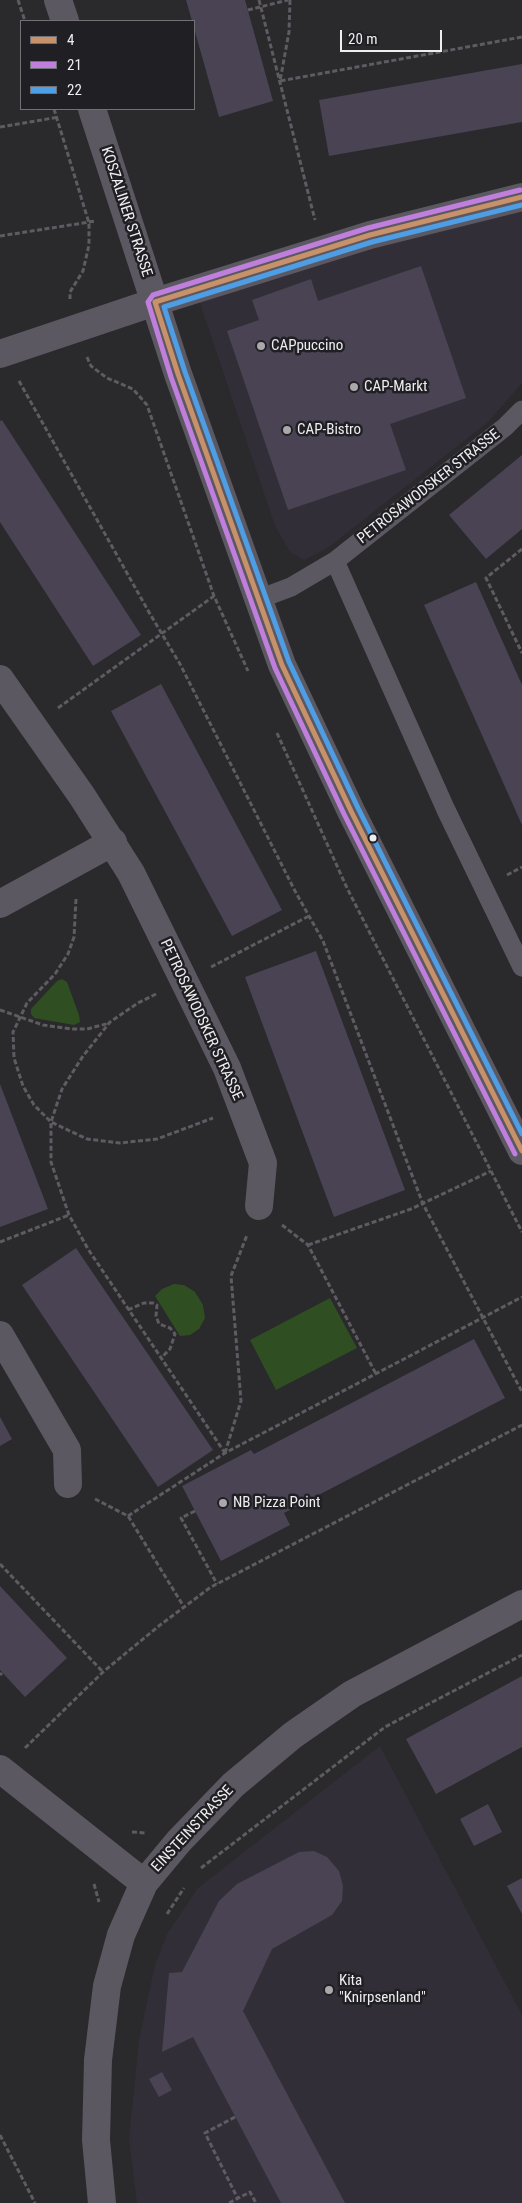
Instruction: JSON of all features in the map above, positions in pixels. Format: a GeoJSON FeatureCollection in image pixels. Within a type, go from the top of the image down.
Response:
{"type":"FeatureCollection","features":[{"type":"Feature","properties":{"kind":"street"},"geometry":{"type":"LineString","coordinates":[[58,0],[65,20]]}},
{"type":"Feature","properties":{"kind":"street","name":"KOSZALINER STRASSE"},"geometry":{"type":"LineString","coordinates":[[93,110],[178,374],[282,665],[351,811],[522,1151]]}},
{"type":"Feature","properties":{"kind":"street"},"geometry":{"type":"LineString","coordinates":[[4,352],[155,302],[370,235],[522,196]]}},
{"type":"Feature","properties":{"kind":"street","name":"PETROSAWODSKER STRASSE"},"geometry":{"type":"LineString","coordinates":[[0,679],[113,842],[131,873],[227,1068],[263,1163],[259,1206]]}},
{"type":"Feature","properties":{"kind":"street"},"geometry":{"type":"LineString","coordinates":[[0,904],[113,842]]}},
{"type":"Feature","properties":{"kind":"street"},"geometry":{"type":"LineString","coordinates":[[0,1335],[67,1450],[68,1484]]}},
{"type":"Feature","properties":{"kind":"street","name":"EINSTEINSTRASSE"},"geometry":{"type":"LineString","coordinates":[[102,2203],[96,2140],[98,2060],[106,1995],[120,1935],[144,1883],[179,1841],[233,1785],[293,1735],[352,1694],[522,1604]]}},
{"type":"Feature","properties":{"kind":"street"},"geometry":{"type":"LineString","coordinates":[[0,1769],[144,1883]]}},
{"type":"Feature","properties":{"kind":"lane","name":"PETROSAWODSKER STRASSE"},"geometry":{"type":"LineString","coordinates":[[335,561],[505,427],[522,410]]}},
{"type":"Feature","properties":{"kind":"lane"},"geometry":{"type":"LineString","coordinates":[[259,600],[291,587],[335,561],[446,810],[522,967]]}},
{"type":"Feature","properties":{"kind":"path"},"geometry":{"type":"LineString","coordinates":[[18,0],[25,20]]}},
{"type":"Feature","properties":{"kind":"path"},"geometry":{"type":"LineString","coordinates":[[259,0],[323,250]]}},
{"type":"Feature","properties":{"kind":"path"},"geometry":{"type":"LineString","coordinates":[[248,10],[289,0],[289,32],[280,81]]}},
{"type":"Feature","properties":{"kind":"path"},"geometry":{"type":"LineString","coordinates":[[280,81],[522,37]]}},
{"type":"Feature","properties":{"kind":"path"},"geometry":{"type":"LineString","coordinates":[[0,127],[93,110]]}},
{"type":"Feature","properties":{"kind":"path"},"geometry":{"type":"LineString","coordinates":[[0,236],[89,223],[127,215]]}},
{"type":"Feature","properties":{"kind":"path"},"geometry":{"type":"LineString","coordinates":[[4,352],[20,384],[180,664],[324,942],[423,1204],[522,1392]]}},
{"type":"Feature","properties":{"kind":"path"},"geometry":{"type":"LineString","coordinates":[[522,549],[486,578],[522,653]]}},
{"type":"Feature","properties":{"kind":"path"},"geometry":{"type":"LineString","coordinates":[[32,725],[214,596]]}},
{"type":"Feature","properties":{"kind":"path"},"geometry":{"type":"LineString","coordinates":[[76,863],[74,937],[68,954],[55,974],[27,1003],[13,1032],[14,1058],[23,1086],[34,1105],[51,1122],[86,1139],[120,1142],[157,1139],[200,1125],[241,1105]]}},
{"type":"Feature","properties":{"kind":"path"},"geometry":{"type":"LineString","coordinates":[[0,1010],[43,1025],[87,1029],[110,1022],[138,1003],[309,916]]}},
{"type":"Feature","properties":{"kind":"path"},"geometry":{"type":"LineString","coordinates":[[110,1022],[83,1056],[62,1089],[51,1122],[50,1162],[69,1214],[88,1248],[224,1453]]}},
{"type":"Feature","properties":{"kind":"path"},"geometry":{"type":"LineString","coordinates":[[376,1374],[308,1246],[423,1204],[491,1171]]}},
{"type":"Feature","properties":{"kind":"path"},"geometry":{"type":"LineString","coordinates":[[224,1453],[241,1401],[231,1276],[259,1206]]}},
{"type":"Feature","properties":{"kind":"path"},"geometry":{"type":"LineString","coordinates":[[0,1242],[69,1214]]}},
{"type":"Feature","properties":{"kind":"path"},"geometry":{"type":"LineString","coordinates":[[128,1516],[224,1453],[522,1297]]}},
{"type":"Feature","properties":{"kind":"path"},"geometry":{"type":"LineString","coordinates":[[128,1310],[144,1303],[156,1305],[156,1316],[159,1324],[170,1328],[175,1334],[170,1349],[161,1358]]}},
{"type":"Feature","properties":{"kind":"path"},"geometry":{"type":"LineString","coordinates":[[0,1769],[103,1672],[184,1607],[217,1584],[522,1425]]}},
{"type":"Feature","properties":{"kind":"path"},"geometry":{"type":"LineString","coordinates":[[68,1484],[128,1516],[184,1607]]}},
{"type":"Feature","properties":{"kind":"path"},"geometry":{"type":"LineString","coordinates":[[195,1511],[181,1518],[217,1584]]}},
{"type":"Feature","properties":{"kind":"path"},"geometry":{"type":"LineString","coordinates":[[0,1564],[103,1672]]}},
{"type":"Feature","properties":{"kind":"path"},"geometry":{"type":"LineString","coordinates":[[194,1874],[206,1862],[385,1727],[522,1655]]}},
{"type":"Feature","properties":{"kind":"path"},"geometry":{"type":"LineString","coordinates":[[129,1832],[148,1833]]}},
{"type":"Feature","properties":{"kind":"path"},"geometry":{"type":"LineString","coordinates":[[163,1920],[189,1881]]}},
{"type":"Feature","properties":{"kind":"path"},"geometry":{"type":"LineString","coordinates":[[235,2117],[205,2133],[238,2199]]}},
{"type":"Feature","properties":{"kind":"path"},"geometry":{"type":"LineString","coordinates":[[0,2135],[34,2203]]}},
{"type":"Feature","properties":{"kind":"path"},"geometry":{"type":"LineString","coordinates":[[229,2203],[250,2192],[256,2203]]}},
{"type":"Feature","properties":{"kind":"shaded area"},"geometry":{"type":"Polygon","coordinates":[[[522,207],[522,383],[488,422],[329,547],[304,560],[290,552],[275,526],[199,300],[397,237],[522,207]]]}},
{"type":"Feature","properties":{"kind":"shaded area","name":"Kita \"Knirpsenland\""},"geometry":{"type":"Polygon","coordinates":[[[380,1746],[522,2015],[522,2203],[137,2203],[129,2139],[139,2040],[155,1965],[167,1934],[198,1888],[380,1746]]]}},
{"type":"Feature","properties":{"kind":"green space"},"geometry":{"type":"Polygon","coordinates":[[[62,979],[67,982],[80,1022],[74,1025],[34,1018],[31,1014],[31,1009],[57,981],[62,979]]]}},
{"type":"Feature","properties":{"kind":"green space"},"geometry":{"type":"Polygon","coordinates":[[[174,1284],[184,1285],[195,1292],[203,1305],[205,1318],[199,1329],[190,1335],[180,1336],[155,1296],[162,1289],[174,1284]]]}},
{"type":"Feature","properties":{"kind":"green space"},"geometry":{"type":"Polygon","coordinates":[[[330,1298],[357,1348],[276,1390],[250,1340],[330,1298]]]}},
{"type":"Feature","properties":{"kind":"building"},"geometry":{"type":"Polygon","coordinates":[[[186,0],[245,0],[273,101],[219,117],[195,32],[195,20],[192,20],[186,0]]]}},
{"type":"Feature","properties":{"kind":"building"},"geometry":{"type":"Polygon","coordinates":[[[522,64],[522,122],[329,156],[319,100],[522,64]]]}},
{"type":"Feature","properties":{"kind":"building","name":"CAP-Markt"},"geometry":{"type":"Polygon","coordinates":[[[421,266],[466,398],[390,424],[406,470],[288,510],[227,331],[259,320],[252,300],[311,279],[318,301],[421,266]]]}},
{"type":"Feature","properties":{"kind":"building"},"geometry":{"type":"Polygon","coordinates":[[[2,420],[141,635],[93,666],[0,522],[0,421],[2,420]]]}},
{"type":"Feature","properties":{"kind":"building"},"geometry":{"type":"Polygon","coordinates":[[[522,455],[522,529],[486,559],[449,515],[522,455]]]}},
{"type":"Feature","properties":{"kind":"building"},"geometry":{"type":"Polygon","coordinates":[[[476,582],[522,685],[522,825],[424,605],[476,582]]]}},
{"type":"Feature","properties":{"kind":"building"},"geometry":{"type":"Polygon","coordinates":[[[161,684],[282,910],[232,936],[111,711],[161,684]]]}},
{"type":"Feature","properties":{"kind":"building"},"geometry":{"type":"Polygon","coordinates":[[[316,951],[405,1190],[334,1217],[245,977],[316,951]]]}},
{"type":"Feature","properties":{"kind":"building"},"geometry":{"type":"Polygon","coordinates":[[[0,1084],[48,1209],[0,1227],[0,1084]]]}},
{"type":"Feature","properties":{"kind":"building"},"geometry":{"type":"Polygon","coordinates":[[[76,1248],[213,1450],[158,1487],[22,1285],[76,1248]]]}},
{"type":"Feature","properties":{"kind":"building"},"geometry":{"type":"Polygon","coordinates":[[[474,1339],[505,1398],[284,1513],[290,1525],[221,1561],[182,1486],[251,1450],[254,1454],[474,1339]]]}},
{"type":"Feature","properties":{"kind":"building"},"geometry":{"type":"Polygon","coordinates":[[[0,1417],[12,1439],[0,1446],[0,1417]]]}},
{"type":"Feature","properties":{"kind":"building"},"geometry":{"type":"Polygon","coordinates":[[[0,1586],[67,1658],[25,1697],[0,1670],[0,1586]]]}},
{"type":"Feature","properties":{"kind":"building"},"geometry":{"type":"Polygon","coordinates":[[[522,1676],[522,1747],[436,1794],[406,1739],[522,1676]]]}},
{"type":"Feature","properties":{"kind":"building"},"geometry":{"type":"Polygon","coordinates":[[[488,1804],[502,1832],[474,1846],[460,1819],[488,1804]]]}},
{"type":"Feature","properties":{"kind":"building"},"geometry":{"type":"Polygon","coordinates":[[[314,1851],[327,1857],[339,1871],[343,1886],[342,1901],[332,1915],[272,1949],[243,2011],[345,2203],[281,2203],[193,2037],[162,2052],[169,1973],[182,1972],[219,1901],[237,1884],[299,1852],[314,1851]]]}},
{"type":"Feature","properties":{"kind":"building"},"geometry":{"type":"Polygon","coordinates":[[[522,1878],[522,1914],[507,1886],[522,1878]]]}},
{"type":"Feature","properties":{"kind":"building"},"geometry":{"type":"Polygon","coordinates":[[[162,2072],[172,2090],[159,2097],[149,2079],[162,2072]]]}},
{"type":"Feature","properties":{"kind":"transit line","name":"21"},"geometry":{"type":"LineString","coordinates":[[515,1154],[344,814],[275,668],[171,377],[148,302],[153,295],[368,228],[520,190]]}},
{"type":"Feature","properties":{"kind":"transit line","name":"4"},"geometry":{"type":"LineString","coordinates":[[522,197],[370,235],[155,302],[178,374],[282,665],[351,811],[522,1151]]}},
{"type":"Feature","properties":{"kind":"transit line","name":"22"},"geometry":{"type":"LineString","coordinates":[[522,205],[372,242],[164,307],[185,372],[289,662],[358,808],[522,1134]]}},
{"type":"Feature","properties":{"kind":"place","name":"CAPpuccino"},"geometry":{"type":"Point","coordinates":[261,346]}},
{"type":"Feature","properties":{"kind":"place","name":"CAP-Markt"},"geometry":{"type":"Point","coordinates":[354,387]}},
{"type":"Feature","properties":{"kind":"place","name":"CAP-Bistro"},"geometry":{"type":"Point","coordinates":[287,430]}},
{"type":"Feature","properties":{"kind":"place","name":"NB Pizza Point"},"geometry":{"type":"Point","coordinates":[223,1503]}},
{"type":"Feature","properties":{"kind":"place","name":"Kita \"Knirpsenland\""},"geometry":{"type":"Point","coordinates":[329,1990]}}]}
